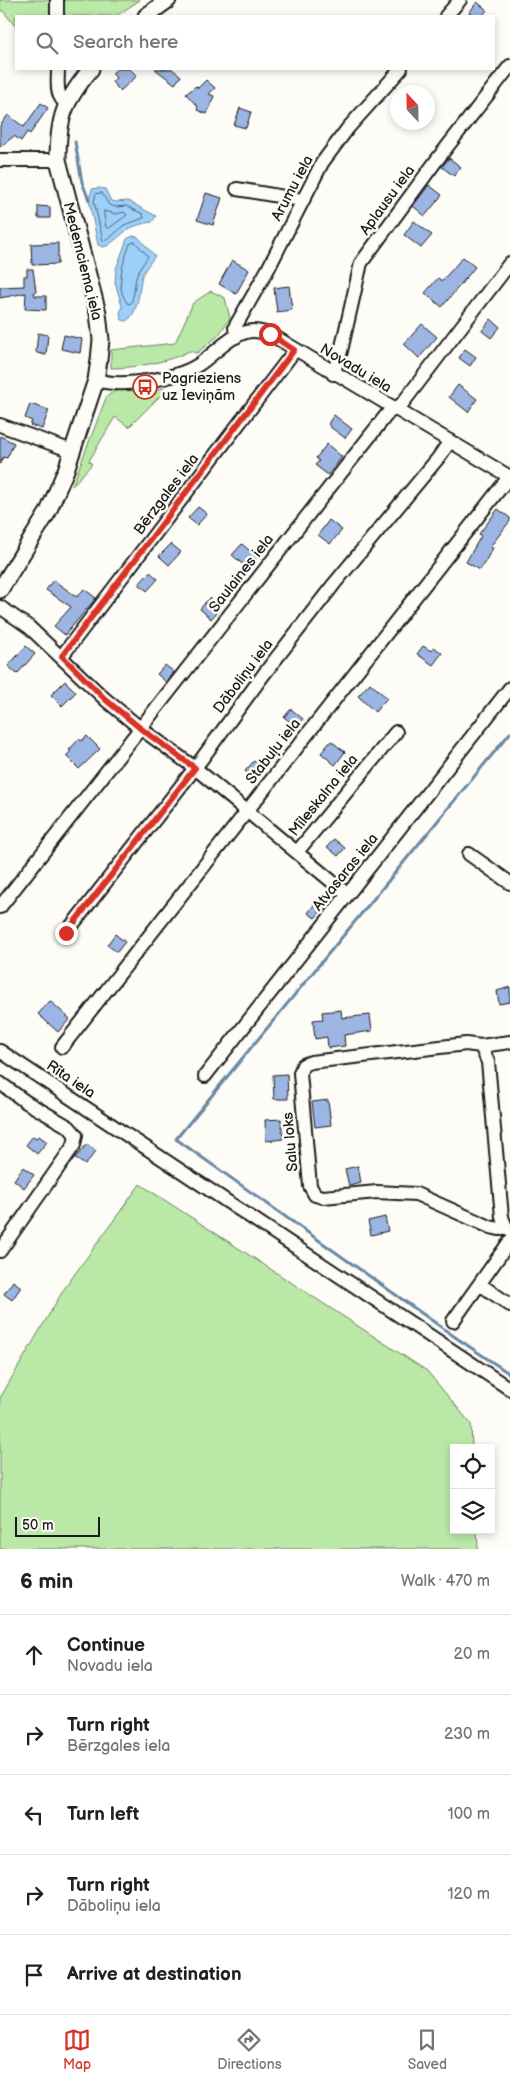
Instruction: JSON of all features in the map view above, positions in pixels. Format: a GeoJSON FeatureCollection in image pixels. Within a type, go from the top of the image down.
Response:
{"type":"FeatureCollection","features":[{"type":"Feature","properties":{"kind":"street"},"geometry":{"type":"LineString","coordinates":[[57,0],[57,15]]}},
{"type":"Feature","properties":{"kind":"street"},"geometry":{"type":"LineString","coordinates":[[147,15],[168,0]]}},
{"type":"Feature","properties":{"kind":"street"},"geometry":{"type":"LineString","coordinates":[[447,15],[456,1]]}},
{"type":"Feature","properties":{"kind":"street","name":"Aplausu iela"},"geometry":{"type":"LineString","coordinates":[[334,374],[361,263],[436,161],[510,66]]}},
{"type":"Feature","properties":{"kind":"street"},"geometry":{"type":"LineString","coordinates":[[58,70],[58,91],[66,103]]}},
{"type":"Feature","properties":{"kind":"street","name":"Medemciema iela"},"geometry":{"type":"LineString","coordinates":[[0,590],[48,512],[72,451],[96,380],[101,340],[98,313],[58,160],[60,124],[66,103],[72,92],[90,70]]}},
{"type":"Feature","properties":{"kind":"street","name":"Arumu iela"},"geometry":{"type":"LineString","coordinates":[[236,337],[235,327],[268,269],[322,163],[348,128],[400,70]]}},
{"type":"Feature","properties":{"kind":"street"},"geometry":{"type":"LineString","coordinates":[[0,160],[58,160]]}},
{"type":"Feature","properties":{"kind":"street"},"geometry":{"type":"LineString","coordinates":[[237,189],[302,200]]}},
{"type":"Feature","properties":{"kind":"street","name":"Saulaines iela"},"geometry":{"type":"LineString","coordinates":[[0,907],[388,413],[402,404],[510,263]]}},
{"type":"Feature","properties":{"kind":"street","name":"Novadu iela"},"geometry":{"type":"LineString","coordinates":[[96,380],[103,382],[125,382],[170,376],[198,365],[236,337],[253,331],[270,334],[450,442],[508,473]]}},
{"type":"Feature","properties":{"kind":"street","name":"Bērzgales iela"},"geometry":{"type":"LineString","coordinates":[[62,656],[294,350]]}},
{"type":"Feature","properties":{"kind":"street"},"geometry":{"type":"LineString","coordinates":[[0,425],[72,451]]}},
{"type":"Feature","properties":{"kind":"street","name":"Dāboliņu iela"},"geometry":{"type":"LineString","coordinates":[[66,933],[195,768],[270,666],[334,584],[450,442]]}},
{"type":"Feature","properties":{"kind":"street","name":"Stabuļu iela"},"geometry":{"type":"LineString","coordinates":[[62,1047],[508,473]]}},
{"type":"Feature","properties":{"kind":"street"},"geometry":{"type":"LineString","coordinates":[[0,607],[29,627],[62,656],[106,700],[140,728],[195,768],[297,852]]}},
{"type":"Feature","properties":{"kind":"street","name":"Atvasaras iela"},"geometry":{"type":"LineString","coordinates":[[205,1076],[510,688]]}},
{"type":"Feature","properties":{"kind":"street","name":"Mīleskalna iela"},"geometry":{"type":"LineString","coordinates":[[347,894],[297,852],[396,732]]}},
{"type":"Feature","properties":{"kind":"street"},"geometry":{"type":"LineString","coordinates":[[469,854],[510,883]]}},
{"type":"Feature","properties":{"kind":"street","name":"Salu loks"},"geometry":{"type":"LineString","coordinates":[[481,1046],[488,1062],[500,1201],[502,1217],[508,1229],[490,1227],[416,1194],[377,1192],[323,1197],[315,1195],[310,1186],[300,1073],[303,1065],[311,1062],[466,1044],[481,1046],[510,1042]]}},
{"type":"Feature","properties":{"kind":"street","name":"Rīta iela"},"geometry":{"type":"LineString","coordinates":[[0,1052],[510,1389]]}},
{"type":"Feature","properties":{"kind":"street"},"geometry":{"type":"LineString","coordinates":[[0,1083],[26,1102],[69,1127],[76,1135],[74,1145],[0,1251]]}},
{"type":"Feature","properties":{"kind":"street"},"geometry":{"type":"LineString","coordinates":[[453,1321],[510,1242]]}},
{"type":"Feature","properties":{"kind":"street"},"geometry":{"type":"LineString","coordinates":[[480,1285],[510,1305]]}},
{"type":"Feature","properties":{"kind":"green space"},"geometry":{"type":"Polygon","coordinates":[[[0,0],[140,0],[118,15],[15,15],[15,26],[3,11],[0,11],[0,0]]]}},
{"type":"Feature","properties":{"kind":"green space"},"geometry":{"type":"Polygon","coordinates":[[[211,291],[225,298],[230,318],[218,336],[197,353],[189,351],[151,364],[111,368],[111,350],[175,343],[193,303],[211,291]]]}},
{"type":"Feature","properties":{"kind":"green space"},"geometry":{"type":"Polygon","coordinates":[[[164,388],[165,391],[129,427],[115,417],[89,461],[92,464],[72,486],[106,398],[115,391],[133,389],[134,392],[164,388]]]}},
{"type":"Feature","properties":{"kind":"green space"},"geometry":{"type":"Polygon","coordinates":[[[140,1184],[427,1371],[471,1424],[472,1444],[450,1444],[450,1534],[477,1534],[478,1549],[0,1549],[0,1398],[64,1289],[140,1184]]]}},
{"type":"Feature","properties":{"kind":"water"},"geometry":{"type":"Polygon","coordinates":[[[92,189],[105,189],[111,201],[128,201],[156,216],[152,222],[137,225],[127,230],[107,246],[98,245],[89,200],[92,189]]]}},
{"type":"Feature","properties":{"kind":"water"},"geometry":{"type":"Polygon","coordinates":[[[133,236],[138,237],[155,256],[143,274],[135,309],[126,321],[122,320],[120,314],[122,306],[115,282],[116,269],[127,239],[133,236]]]}},
{"type":"Feature","properties":{"kind":"building"},"geometry":{"type":"Polygon","coordinates":[[[477,2],[487,10],[483,15],[472,15],[469,13],[477,2]]]}},
{"type":"Feature","properties":{"kind":"building"},"geometry":{"type":"Polygon","coordinates":[[[116,70],[131,70],[137,76],[120,91],[112,82],[116,78],[112,73],[116,70]]]}},
{"type":"Feature","properties":{"kind":"building"},"geometry":{"type":"Polygon","coordinates":[[[156,70],[173,70],[181,76],[175,84],[156,70]]]}},
{"type":"Feature","properties":{"kind":"building"},"geometry":{"type":"Polygon","coordinates":[[[206,80],[215,88],[209,94],[214,96],[207,114],[197,110],[198,107],[186,94],[196,86],[198,88],[206,80]]]}},
{"type":"Feature","properties":{"kind":"building"},"geometry":{"type":"Polygon","coordinates":[[[41,103],[48,108],[30,134],[27,132],[21,141],[14,136],[0,147],[0,126],[8,115],[24,127],[41,103]]]}},
{"type":"Feature","properties":{"kind":"building"},"geometry":{"type":"Polygon","coordinates":[[[240,108],[251,112],[246,128],[234,125],[240,108]]]}},
{"type":"Feature","properties":{"kind":"building"},"geometry":{"type":"Polygon","coordinates":[[[449,158],[461,167],[454,176],[442,167],[449,158]]]}},
{"type":"Feature","properties":{"kind":"building"},"geometry":{"type":"Polygon","coordinates":[[[429,185],[442,195],[425,216],[413,206],[429,185]]]}},
{"type":"Feature","properties":{"kind":"building"},"geometry":{"type":"Polygon","coordinates":[[[206,193],[222,198],[213,225],[197,220],[206,193]]]}},
{"type":"Feature","properties":{"kind":"building"},"geometry":{"type":"Polygon","coordinates":[[[38,206],[50,207],[50,218],[38,218],[38,206]]]}},
{"type":"Feature","properties":{"kind":"building"},"geometry":{"type":"Polygon","coordinates":[[[414,221],[432,235],[421,248],[404,235],[414,221]]]}},
{"type":"Feature","properties":{"kind":"building"},"geometry":{"type":"Polygon","coordinates":[[[58,243],[58,264],[32,265],[31,244],[58,243]]]}},
{"type":"Feature","properties":{"kind":"building"},"geometry":{"type":"Polygon","coordinates":[[[463,257],[475,267],[442,307],[425,293],[438,278],[442,281],[463,257]]]}},
{"type":"Feature","properties":{"kind":"building"},"geometry":{"type":"Polygon","coordinates":[[[232,260],[249,270],[236,294],[219,284],[232,260]]]}},
{"type":"Feature","properties":{"kind":"building"},"geometry":{"type":"Polygon","coordinates":[[[27,269],[33,269],[35,296],[46,296],[46,310],[25,309],[26,293],[0,298],[0,287],[24,286],[24,276],[27,276],[27,269]]]}},
{"type":"Feature","properties":{"kind":"building"},"geometry":{"type":"Polygon","coordinates":[[[289,286],[292,310],[277,312],[274,288],[289,286]]]}},
{"type":"Feature","properties":{"kind":"building"},"geometry":{"type":"Polygon","coordinates":[[[491,319],[500,327],[491,338],[482,331],[491,319]]]}},
{"type":"Feature","properties":{"kind":"building"},"geometry":{"type":"Polygon","coordinates":[[[422,324],[437,337],[419,358],[404,344],[422,324]]]}},
{"type":"Feature","properties":{"kind":"building"},"geometry":{"type":"Polygon","coordinates":[[[38,333],[48,335],[46,355],[36,351],[38,333]]]}},
{"type":"Feature","properties":{"kind":"building"},"geometry":{"type":"Polygon","coordinates":[[[64,335],[82,339],[80,353],[61,349],[64,335]]]}},
{"type":"Feature","properties":{"kind":"building"},"geometry":{"type":"Polygon","coordinates":[[[465,349],[476,357],[470,366],[459,358],[465,349]]]}},
{"type":"Feature","properties":{"kind":"building"},"geometry":{"type":"Polygon","coordinates":[[[458,385],[477,399],[468,412],[449,397],[458,385]]]}},
{"type":"Feature","properties":{"kind":"building"},"geometry":{"type":"Polygon","coordinates":[[[30,404],[49,410],[42,429],[30,425],[32,421],[25,418],[30,404]]]}},
{"type":"Feature","properties":{"kind":"building"},"geometry":{"type":"Polygon","coordinates":[[[334,415],[352,429],[345,438],[329,426],[329,422],[334,415]]]}},
{"type":"Feature","properties":{"kind":"building"},"geometry":{"type":"Polygon","coordinates":[[[0,436],[14,443],[7,458],[3,457],[0,464],[0,436]]]}},
{"type":"Feature","properties":{"kind":"building"},"geometry":{"type":"Polygon","coordinates":[[[327,444],[342,457],[328,475],[315,465],[319,461],[316,458],[327,444]]]}},
{"type":"Feature","properties":{"kind":"building"},"geometry":{"type":"Polygon","coordinates":[[[198,507],[207,514],[197,525],[188,518],[198,507]]]}},
{"type":"Feature","properties":{"kind":"building"},"geometry":{"type":"Polygon","coordinates":[[[498,509],[510,518],[510,521],[490,547],[493,548],[480,570],[466,562],[481,536],[479,534],[498,509]]]}},
{"type":"Feature","properties":{"kind":"building"},"geometry":{"type":"Polygon","coordinates":[[[329,520],[342,530],[330,544],[318,535],[329,520]]]}},
{"type":"Feature","properties":{"kind":"building"},"geometry":{"type":"Polygon","coordinates":[[[171,544],[181,552],[169,565],[159,556],[171,544]]]}},
{"type":"Feature","properties":{"kind":"building"},"geometry":{"type":"Polygon","coordinates":[[[242,544],[257,557],[247,568],[232,555],[242,544]]]}},
{"type":"Feature","properties":{"kind":"building"},"geometry":{"type":"Polygon","coordinates":[[[150,572],[158,579],[147,591],[139,584],[150,572]]]}},
{"type":"Feature","properties":{"kind":"building"},"geometry":{"type":"Polygon","coordinates":[[[53,580],[77,597],[84,589],[96,598],[65,635],[54,626],[71,607],[46,590],[53,580]]]}},
{"type":"Feature","properties":{"kind":"building"},"geometry":{"type":"Polygon","coordinates":[[[209,598],[220,608],[211,619],[200,609],[209,598]]]}},
{"type":"Feature","properties":{"kind":"building"},"geometry":{"type":"Polygon","coordinates":[[[26,646],[35,654],[17,674],[8,666],[26,646]]]}},
{"type":"Feature","properties":{"kind":"building"},"geometry":{"type":"Polygon","coordinates":[[[423,646],[431,651],[434,647],[442,653],[433,665],[417,654],[423,646]]]}},
{"type":"Feature","properties":{"kind":"building"},"geometry":{"type":"Polygon","coordinates":[[[165,665],[174,672],[166,682],[157,674],[165,665]]]}},
{"type":"Feature","properties":{"kind":"building"},"geometry":{"type":"Polygon","coordinates":[[[65,681],[76,692],[62,706],[51,695],[65,681]]]}},
{"type":"Feature","properties":{"kind":"building"},"geometry":{"type":"Polygon","coordinates":[[[370,683],[387,698],[375,712],[358,696],[370,683]]]}},
{"type":"Feature","properties":{"kind":"building"},"geometry":{"type":"Polygon","coordinates":[[[291,709],[303,719],[296,727],[284,717],[291,709]]]}},
{"type":"Feature","properties":{"kind":"building"},"geometry":{"type":"Polygon","coordinates":[[[87,736],[100,749],[79,769],[66,756],[79,739],[81,741],[87,736]]]}},
{"type":"Feature","properties":{"kind":"building"},"geometry":{"type":"Polygon","coordinates":[[[331,741],[345,752],[335,765],[321,753],[331,741]]]}},
{"type":"Feature","properties":{"kind":"building"},"geometry":{"type":"Polygon","coordinates":[[[254,761],[262,768],[253,778],[245,771],[254,761]]]}},
{"type":"Feature","properties":{"kind":"building"},"geometry":{"type":"Polygon","coordinates":[[[334,839],[345,848],[338,856],[327,847],[334,839]]]}},
{"type":"Feature","properties":{"kind":"building"},"geometry":{"type":"Polygon","coordinates":[[[317,901],[324,907],[315,918],[308,913],[317,901]]]}},
{"type":"Feature","properties":{"kind":"building"},"geometry":{"type":"Polygon","coordinates":[[[115,934],[125,942],[117,952],[107,945],[115,934]]]}},
{"type":"Feature","properties":{"kind":"building"},"geometry":{"type":"Polygon","coordinates":[[[510,987],[510,1002],[499,1004],[497,991],[510,987]]]}},
{"type":"Feature","properties":{"kind":"building"},"geometry":{"type":"Polygon","coordinates":[[[50,1001],[70,1019],[58,1032],[38,1014],[50,1001]]]}},
{"type":"Feature","properties":{"kind":"building"},"geometry":{"type":"Polygon","coordinates":[[[341,1010],[342,1018],[370,1015],[372,1031],[344,1035],[345,1046],[328,1048],[327,1037],[315,1039],[313,1020],[323,1019],[322,1012],[341,1010]]]}},
{"type":"Feature","properties":{"kind":"building"},"geometry":{"type":"Polygon","coordinates":[[[287,1074],[288,1099],[274,1099],[273,1075],[287,1074]]]}},
{"type":"Feature","properties":{"kind":"building"},"geometry":{"type":"Polygon","coordinates":[[[328,1100],[331,1125],[315,1127],[312,1102],[328,1100]]]}},
{"type":"Feature","properties":{"kind":"building"},"geometry":{"type":"Polygon","coordinates":[[[281,1119],[283,1139],[266,1141],[265,1120],[281,1119]]]}},
{"type":"Feature","properties":{"kind":"building"},"geometry":{"type":"Polygon","coordinates":[[[33,1136],[36,1138],[39,1136],[47,1142],[37,1154],[26,1145],[33,1136]]]}},
{"type":"Feature","properties":{"kind":"building"},"geometry":{"type":"Polygon","coordinates":[[[87,1144],[96,1151],[85,1165],[75,1158],[87,1144]]]}},
{"type":"Feature","properties":{"kind":"building"},"geometry":{"type":"Polygon","coordinates":[[[358,1166],[361,1183],[349,1186],[345,1169],[358,1166]]]}},
{"type":"Feature","properties":{"kind":"building"},"geometry":{"type":"Polygon","coordinates":[[[23,1167],[34,1175],[24,1188],[14,1180],[23,1167]]]}},
{"type":"Feature","properties":{"kind":"building"},"geometry":{"type":"Polygon","coordinates":[[[385,1217],[388,1231],[371,1235],[368,1221],[385,1217]]]}},
{"type":"Feature","properties":{"kind":"building"},"geometry":{"type":"Polygon","coordinates":[[[13,1281],[21,1287],[12,1300],[4,1294],[13,1281]]]}},
{"type":"Feature","properties":{"kind":"waterway"},"geometry":{"type":"LineString","coordinates":[[75,142],[82,182],[89,200]]}},
{"type":"Feature","properties":{"kind":"waterway"},"geometry":{"type":"LineString","coordinates":[[510,733],[176,1139],[510,1374]]}},
{"type":"Feature","properties":{"kind":"place","name":"Pagrieziens uz Ieviņām"},"geometry":{"type":"Point","coordinates":[145,387]}},
{"type":"Feature","properties":{"kind":"route"},"geometry":{"type":"LineString","coordinates":[[66,933],[195,768],[140,728],[106,700],[62,656],[280,372],[294,350],[270,334]]}}]}
